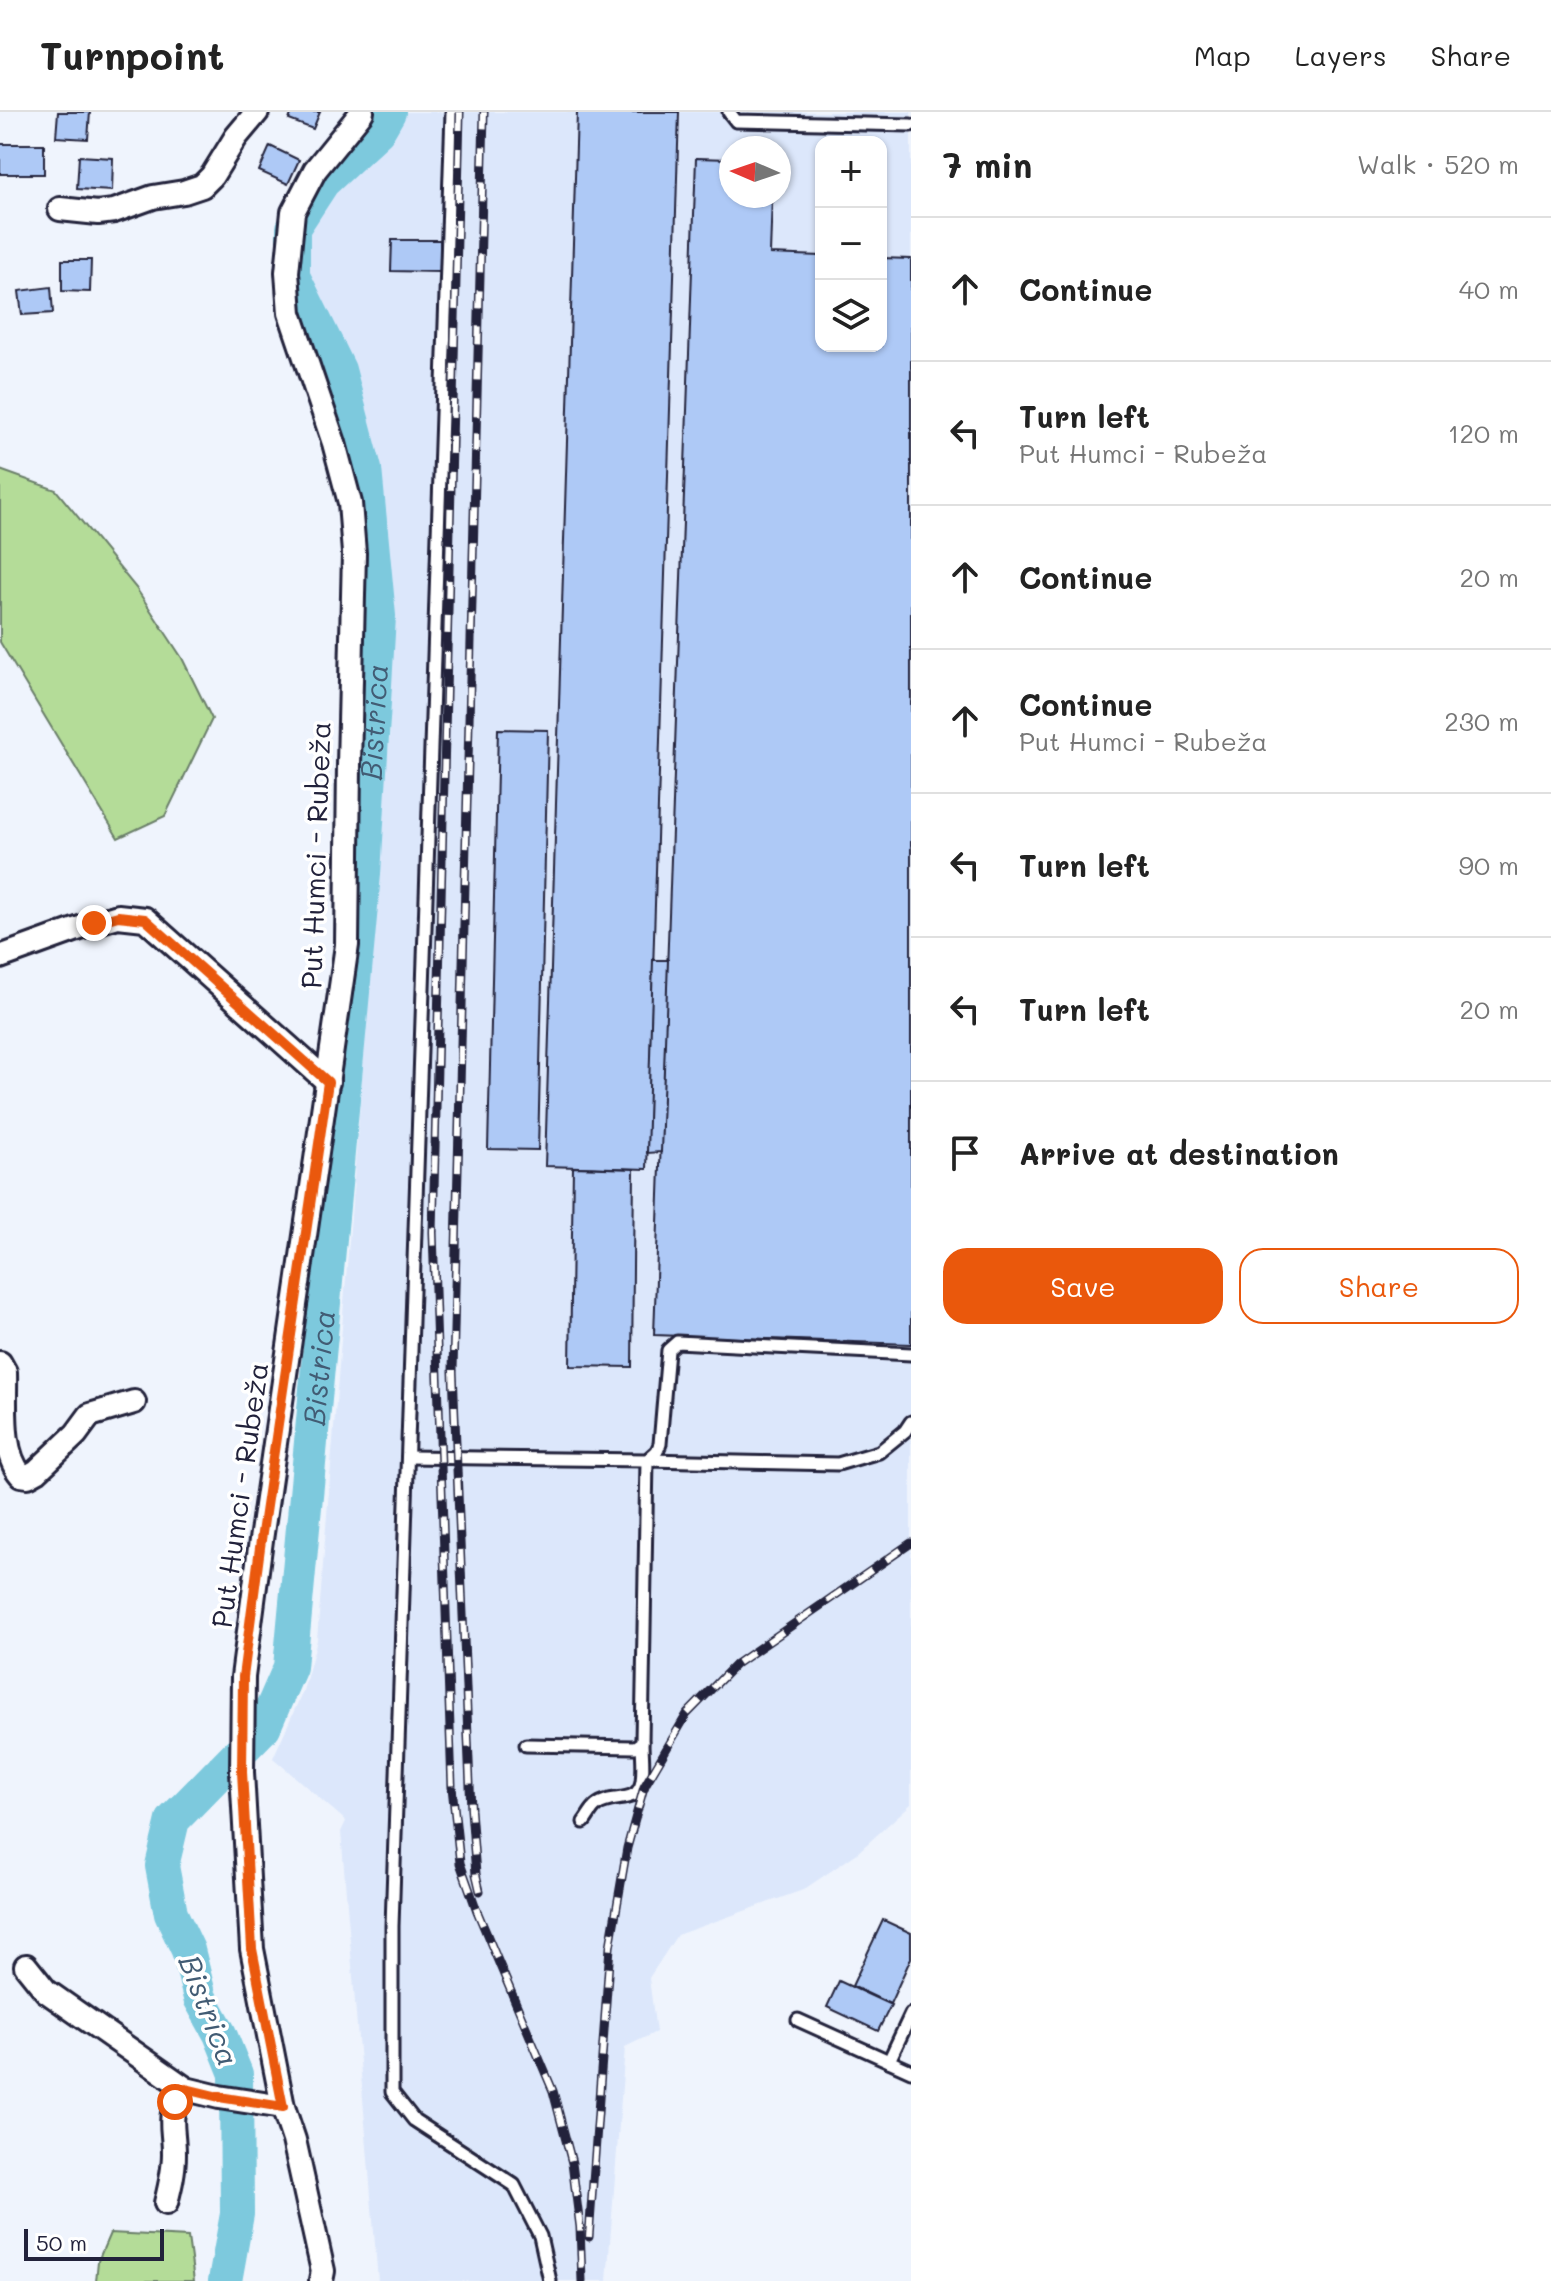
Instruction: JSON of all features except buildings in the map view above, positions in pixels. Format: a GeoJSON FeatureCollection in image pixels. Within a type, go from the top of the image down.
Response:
{"type":"FeatureCollection","features":[{"type":"Feature","properties":{"kind":"street"},"geometry":{"type":"LineString","coordinates":[[60,209],[98,213],[114,211],[153,197],[202,186],[257,112]]}},
{"type":"Feature","properties":{"kind":"street","name":"Put Humci - Rubeža"},"geometry":{"type":"LineString","coordinates":[[283,2107],[252,1949],[242,1772],[243,1677],[347,945],[354,553],[350,503],[334,443],[290,313],[287,272],[293,212],[315,170],[362,112]]}},
{"type":"Feature","properties":{"kind":"street"},"geometry":{"type":"LineString","coordinates":[[0,957],[106,919],[130,916],[145,919],[328,1082]]}},
{"type":"Feature","properties":{"kind":"street"},"geometry":{"type":"LineString","coordinates":[[0,1363],[5,1372],[7,1451],[12,1466],[21,1475],[28,1476],[37,1471],[76,1434],[90,1415],[134,1402]]}},
{"type":"Feature","properties":{"kind":"street"},"geometry":{"type":"LineString","coordinates":[[26,1966],[46,1991],[186,2089],[283,2107],[294,2140],[323,2271],[321,2281]]}},
{"type":"Feature","properties":{"kind":"street"},"geometry":{"type":"LineString","coordinates":[[166,2203],[174,2152],[171,2122],[175,2102],[186,2089]]}},
{"type":"Feature","properties":{"kind":"lane"},"geometry":{"type":"LineString","coordinates":[[452,112],[392,1926],[392,2092],[414,2120],[514,2185],[540,2236],[550,2281]]}},
{"type":"Feature","properties":{"kind":"lane"},"geometry":{"type":"LineString","coordinates":[[729,112],[736,121],[911,125]]}},
{"type":"Feature","properties":{"kind":"lane"},"geometry":{"type":"LineString","coordinates":[[647,1460],[660,1444],[668,1350],[677,1342],[911,1354]]}},
{"type":"Feature","properties":{"kind":"lane"},"geometry":{"type":"LineString","coordinates":[[408,1457],[838,1464],[879,1452],[905,1431],[911,1422]]}},
{"type":"Feature","properties":{"kind":"lane"},"geometry":{"type":"LineString","coordinates":[[584,1822],[603,1802],[631,1797],[639,1791],[642,1781],[647,1460]]}},
{"type":"Feature","properties":{"kind":"lane"},"geometry":{"type":"LineString","coordinates":[[526,1745],[635,1747],[642,1742]]}},
{"type":"Feature","properties":{"kind":"lane"},"geometry":{"type":"LineString","coordinates":[[889,2061],[911,2014]]}},
{"type":"Feature","properties":{"kind":"lane"},"geometry":{"type":"LineString","coordinates":[[798,2020],[911,2071]]}},
{"type":"Feature","properties":{"kind":"shaded area"},"geometry":{"type":"Polygon","coordinates":[[[400,112],[911,112],[911,1804],[856,1854],[803,1890],[677,1935],[649,1978],[656,2032],[625,2047],[607,2281],[378,2281],[341,1832],[346,1821],[273,1758],[303,1691],[317,1640],[390,728],[387,596],[379,477],[346,367],[308,288],[302,254],[309,216],[332,183],[381,148],[400,112]]]}},
{"type":"Feature","properties":{"kind":"green space"},"geometry":{"type":"Polygon","coordinates":[[[0,470],[56,490],[136,588],[182,658],[212,719],[165,816],[118,838],[0,642],[0,470]]]}},
{"type":"Feature","properties":{"kind":"green space"},"geometry":{"type":"Polygon","coordinates":[[[110,2233],[188,2237],[194,2281],[96,2281],[98,2261],[110,2233]]]}},
{"type":"Feature","properties":{"kind":"waterway","name":"Bistrica"},"geometry":{"type":"LineString","coordinates":[[225,2281],[237,2214],[236,2074],[220,2034],[200,1998],[188,1950],[171,1914],[162,1866],[173,1820],[264,1727],[290,1667],[364,874],[379,616],[365,469],[339,370],[293,276],[293,228],[323,182],[378,131],[389,112]]}},
{"type":"Feature","properties":{"kind":"railway"},"geometry":{"type":"LineString","coordinates":[[460,112],[433,1232],[452,1787],[460,1863],[553,2091],[572,2163],[580,2227],[582,2281]]}},
{"type":"Feature","properties":{"kind":"railway"},"geometry":{"type":"LineString","coordinates":[[480,1891],[471,1810],[453,1371],[484,112]]}},
{"type":"Feature","properties":{"kind":"railway"},"geometry":{"type":"LineString","coordinates":[[589,2237],[610,1947],[627,1848],[644,1787],[687,1714],[736,1664],[911,1543]]}},
{"type":"Feature","properties":{"kind":"route"},"geometry":{"type":"LineString","coordinates":[[94,923],[118,916],[145,919],[328,1082],[243,1677],[242,1772],[252,1949],[283,2107],[186,2089],[175,2102]]}}]}
